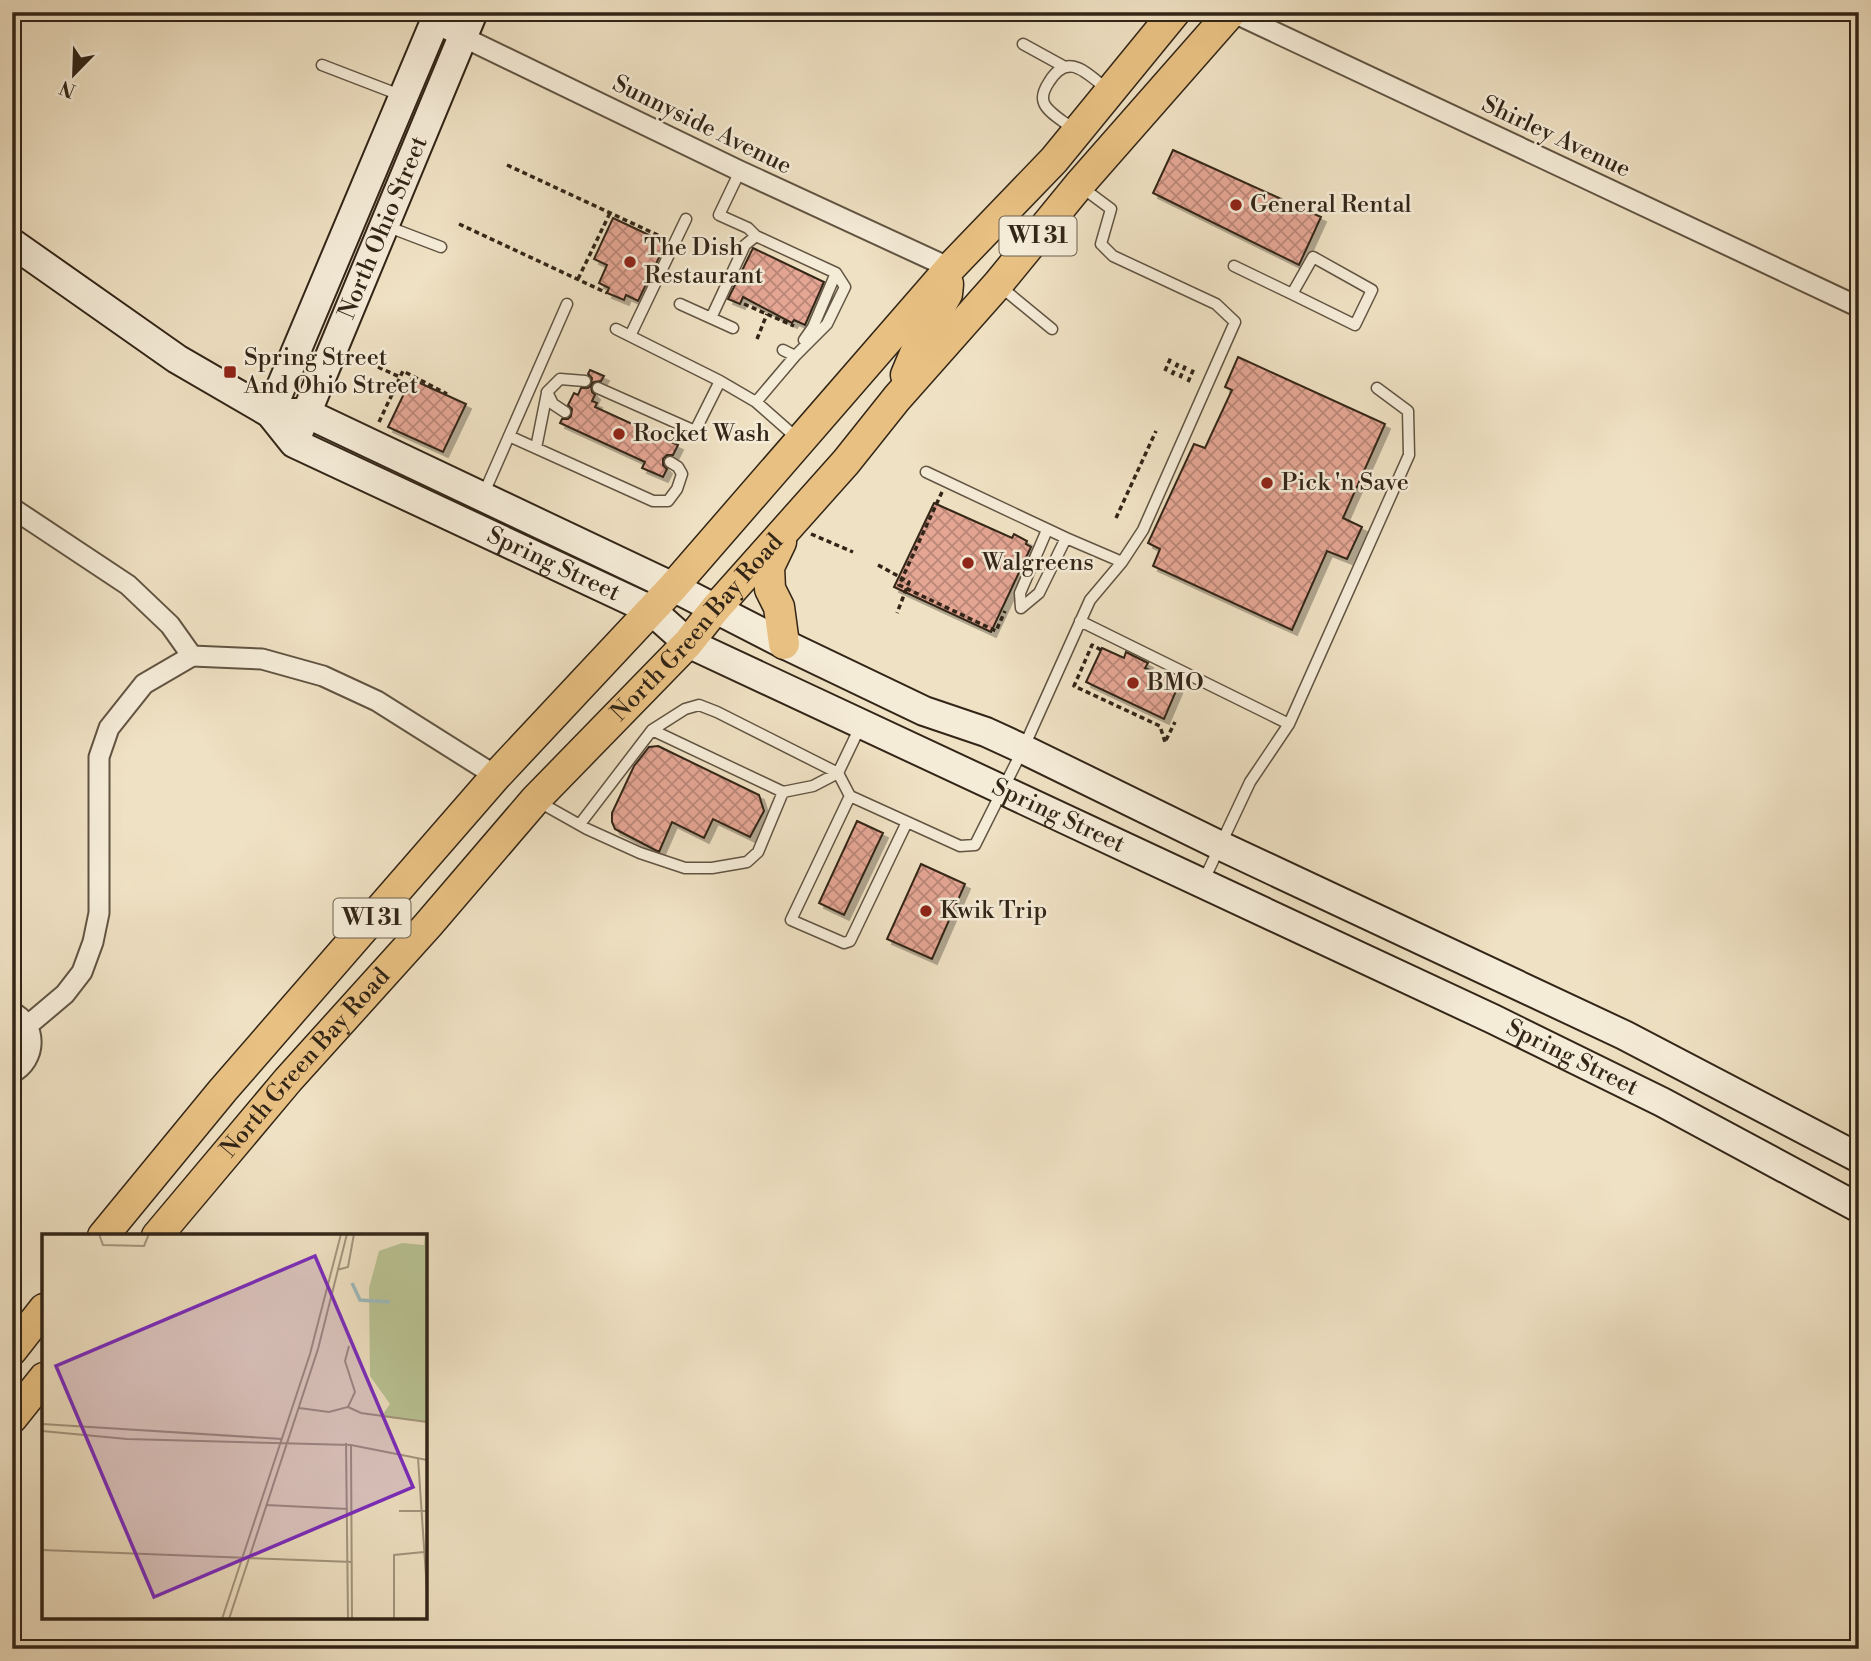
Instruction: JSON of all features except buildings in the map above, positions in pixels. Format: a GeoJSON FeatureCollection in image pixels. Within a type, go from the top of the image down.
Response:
{"type":"FeatureCollection","features":[{"type":"Feature","properties":{"kind":"main road","name":"North Green Bay Road"},"geometry":{"type":"LineString","coordinates":[[105,1234],[232,1079],[496,775],[673,587],[950,268],[1054,160],[1175,12]]}},
{"type":"Feature","properties":{"kind":"main road","name":"North Green Bay Road"},"geometry":{"type":"LineString","coordinates":[[159,1234],[288,1080],[428,925],[535,800],[688,643],[715,610],[799,531],[846,462],[897,398],[1231,12]]}},
{"type":"Feature","properties":{"kind":"main road","name":"North Ohio Street"},"geometry":{"type":"LineString","coordinates":[[270,413],[437,18]]}},
{"type":"Feature","properties":{"kind":"main road","name":"North Ohio Street"},"geometry":{"type":"LineString","coordinates":[[294,443],[468,24]]}},
{"type":"Feature","properties":{"kind":"main road"},"geometry":{"type":"LineString","coordinates":[[998,284],[1007,249],[1028,216],[1054,160]]}},
{"type":"Feature","properties":{"kind":"main road"},"geometry":{"type":"LineString","coordinates":[[353,217],[384,225]]}},
{"type":"Feature","properties":{"kind":"main road","name":"Spring Street"},"geometry":{"type":"LineString","coordinates":[[12,243],[177,359],[270,413],[294,443],[651,610],[688,643],[1429,989],[1650,1096],[1859,1208]]}},
{"type":"Feature","properties":{"kind":"main road"},"geometry":{"type":"LineString","coordinates":[[897,398],[919,344],[947,294],[950,268]]}},
{"type":"Feature","properties":{"kind":"main road"},"geometry":{"type":"LineString","coordinates":[[315,307],[345,321]]}},
{"type":"Feature","properties":{"kind":"main road","name":"Spring Street"},"geometry":{"type":"LineString","coordinates":[[270,413],[306,413],[673,587],[784,645],[924,711],[986,732],[1023,749],[1221,846],[1624,1035],[1859,1158]]}},
{"type":"Feature","properties":{"kind":"main road"},"geometry":{"type":"LineString","coordinates":[[784,645],[779,607],[770,589],[769,568],[799,531]]}},
{"type":"Feature","properties":{"kind":"main road"},"geometry":{"type":"LineString","coordinates":[[1429,989],[1446,951]]}},
{"type":"Feature","properties":{"kind":"main road"},"geometry":{"type":"LineString","coordinates":[[1701,1123],[1722,1085]]}},
{"type":"Feature","properties":{"kind":"main road"},"geometry":{"type":"LineString","coordinates":[[12,1350],[42,1312]]}},
{"type":"Feature","properties":{"kind":"main road"},"geometry":{"type":"LineString","coordinates":[[12,1418],[42,1380]]}},
{"type":"Feature","properties":{"kind":"street","name":"Shirley Avenue"},"geometry":{"type":"LineString","coordinates":[[1231,12],[1859,307]]}},
{"type":"Feature","properties":{"kind":"street","name":"Sunnyside Avenue"},"geometry":{"type":"LineString","coordinates":[[437,18],[468,24],[740,171],[950,268]]}},
{"type":"Feature","properties":{"kind":"street"},"geometry":{"type":"LineString","coordinates":[[12,508],[128,585],[170,625],[192,656]]}},
{"type":"Feature","properties":{"kind":"street"},"geometry":{"type":"LineString","coordinates":[[19,1017],[33,1021],[65,993],[82,972],[93,942],[99,913],[99,757],[109,728],[144,684],[192,656],[262,659],[323,676],[377,701],[496,775]]}},
{"type":"Feature","properties":{"kind":"street"},"geometry":{"type":"LineString","coordinates":[[12,1073],[25,1064],[30,1055],[31,1033],[19,1017]]}},
{"type":"Feature","properties":{"kind":"lane"},"geometry":{"type":"LineString","coordinates":[[1023,44],[1063,66],[1081,69],[1110,91]]}},
{"type":"Feature","properties":{"kind":"lane"},"geometry":{"type":"LineString","coordinates":[[322,65],[404,96]]}},
{"type":"Feature","properties":{"kind":"lane"},"geometry":{"type":"LineString","coordinates":[[1063,66],[1053,75],[1042,96],[1044,105],[1076,132]]}},
{"type":"Feature","properties":{"kind":"lane"},"geometry":{"type":"LineString","coordinates":[[740,171],[719,215],[748,228],[756,236],[836,273],[845,287],[827,324],[795,356],[756,402]]}},
{"type":"Feature","properties":{"kind":"lane"},"geometry":{"type":"LineString","coordinates":[[579,824],[652,730],[685,709],[699,705],[838,773],[850,796],[960,846],[975,845],[1023,749],[1090,600],[1122,562],[1143,530],[1235,322],[1216,304],[1113,256],[1101,244],[1111,209],[1079,185]]}},
{"type":"Feature","properties":{"kind":"lane"},"geometry":{"type":"LineString","coordinates":[[630,336],[686,219]]}},
{"type":"Feature","properties":{"kind":"lane"},"geometry":{"type":"LineString","coordinates":[[384,225],[442,247]]}},
{"type":"Feature","properties":{"kind":"lane"},"geometry":{"type":"LineString","coordinates":[[711,318],[746,245],[756,236]]}},
{"type":"Feature","properties":{"kind":"lane"},"geometry":{"type":"LineString","coordinates":[[1234,266],[1355,325],[1371,290],[1313,257],[1292,294]]}},
{"type":"Feature","properties":{"kind":"lane"},"geometry":{"type":"LineString","coordinates":[[998,284],[1052,329]]}},
{"type":"Feature","properties":{"kind":"lane"},"geometry":{"type":"LineString","coordinates":[[483,497],[567,304]]}},
{"type":"Feature","properties":{"kind":"lane"},"geometry":{"type":"LineString","coordinates":[[680,304],[733,328]]}},
{"type":"Feature","properties":{"kind":"lane"},"geometry":{"type":"LineString","coordinates":[[616,329],[756,402],[801,442]]}},
{"type":"Feature","properties":{"kind":"lane"},"geometry":{"type":"LineString","coordinates":[[783,350],[795,356]]}},
{"type":"Feature","properties":{"kind":"lane"},"geometry":{"type":"LineString","coordinates":[[536,448],[547,393],[560,379],[585,381]]}},
{"type":"Feature","properties":{"kind":"lane"},"geometry":{"type":"LineString","coordinates":[[598,388],[695,430],[720,381]]}},
{"type":"Feature","properties":{"kind":"lane"},"geometry":{"type":"LineString","coordinates":[[1203,883],[1250,782],[1289,724],[1409,456],[1408,411],[1377,388]]}},
{"type":"Feature","properties":{"kind":"lane"},"geometry":{"type":"LineString","coordinates":[[547,393],[553,404],[565,412]]}},
{"type":"Feature","properties":{"kind":"lane"},"geometry":{"type":"LineString","coordinates":[[509,436],[653,501],[668,500],[677,489],[682,474],[678,467],[670,462]]}},
{"type":"Feature","properties":{"kind":"lane"},"geometry":{"type":"LineString","coordinates":[[926,472],[1122,562]]}},
{"type":"Feature","properties":{"kind":"lane"},"geometry":{"type":"LineString","coordinates":[[1048,530],[1020,593],[1021,608],[1040,593],[1066,538]]}},
{"type":"Feature","properties":{"kind":"lane"},"geometry":{"type":"LineString","coordinates":[[1080,621],[1289,724]]}},
{"type":"Feature","properties":{"kind":"lane"},"geometry":{"type":"LineString","coordinates":[[652,730],[783,792],[813,786],[838,773],[862,723]]}},
{"type":"Feature","properties":{"kind":"lane"},"geometry":{"type":"LineString","coordinates":[[535,800],[640,853],[685,869],[747,862],[758,852],[783,792]]}},
{"type":"Feature","properties":{"kind":"lane"},"geometry":{"type":"LineString","coordinates":[[850,796],[791,920],[844,943],[850,941],[907,822]]}},
{"type":"Feature","properties":{"kind":"lane"},"geometry":{"type":"LineString","coordinates":[[1859,1245],[1859,1255]]}},
{"type":"Feature","properties":{"kind":"path"},"geometry":{"type":"LineString","coordinates":[[506,165],[669,241]]}},
{"type":"Feature","properties":{"kind":"path"},"geometry":{"type":"LineString","coordinates":[[578,279],[610,213]]}},
{"type":"Feature","properties":{"kind":"path"},"geometry":{"type":"LineString","coordinates":[[459,224],[607,292]]}},
{"type":"Feature","properties":{"kind":"path"},"geometry":{"type":"LineString","coordinates":[[744,304],[794,326]]}},
{"type":"Feature","properties":{"kind":"path"},"geometry":{"type":"LineString","coordinates":[[757,339],[767,314]]}},
{"type":"Feature","properties":{"kind":"path"},"geometry":{"type":"LineString","coordinates":[[1165,371],[1171,357]]}},
{"type":"Feature","properties":{"kind":"path"},"geometry":{"type":"LineString","coordinates":[[1172,375],[1179,361]]}},
{"type":"Feature","properties":{"kind":"path"},"geometry":{"type":"LineString","coordinates":[[1180,378],[1186,364]]}},
{"type":"Feature","properties":{"kind":"path"},"geometry":{"type":"LineString","coordinates":[[378,367],[400,377]]}},
{"type":"Feature","properties":{"kind":"path"},"geometry":{"type":"LineString","coordinates":[[1188,382],[1194,368]]}},
{"type":"Feature","properties":{"kind":"path"},"geometry":{"type":"LineString","coordinates":[[379,422],[403,371]]}},
{"type":"Feature","properties":{"kind":"path"},"geometry":{"type":"LineString","coordinates":[[403,371],[411,379]]}},
{"type":"Feature","properties":{"kind":"path"},"geometry":{"type":"LineString","coordinates":[[403,371],[447,394]]}},
{"type":"Feature","properties":{"kind":"path"},"geometry":{"type":"LineString","coordinates":[[1116,518],[1156,431]]}},
{"type":"Feature","properties":{"kind":"path"},"geometry":{"type":"LineString","coordinates":[[946,482],[899,585],[996,631],[1005,611]]}},
{"type":"Feature","properties":{"kind":"path"},"geometry":{"type":"LineString","coordinates":[[799,531],[853,552]]}},
{"type":"Feature","properties":{"kind":"path"},"geometry":{"type":"LineString","coordinates":[[878,565],[909,582],[897,613]]}},
{"type":"Feature","properties":{"kind":"path"},"geometry":{"type":"LineString","coordinates":[[1101,650],[1092,645],[1073,686],[1160,726],[1165,742],[1175,722]]}},
{"type":"Feature","properties":{"kind":"path"},"geometry":{"type":"LineString","coordinates":[[1118,706],[1121,699]]}},
{"type":"Feature","properties":{"kind":"place","name":"General Rental"},"geometry":{"type":"Point","coordinates":[1236,205]}},
{"type":"Feature","properties":{"kind":"place","name":"The Dish Restaurant"},"geometry":{"type":"Point","coordinates":[630,262]}},
{"type":"Feature","properties":{"kind":"place","name":"Spring Street And Ohio Street"},"geometry":{"type":"Point","coordinates":[230,372]}},
{"type":"Feature","properties":{"kind":"place","name":"Rocket Wash"},"geometry":{"type":"Point","coordinates":[619,434]}},
{"type":"Feature","properties":{"kind":"place","name":"Pick 'n Save"},"geometry":{"type":"Point","coordinates":[1267,483]}},
{"type":"Feature","properties":{"kind":"place","name":"Walgreens"},"geometry":{"type":"Point","coordinates":[968,563]}},
{"type":"Feature","properties":{"kind":"place","name":"BMO"},"geometry":{"type":"Point","coordinates":[1133,683]}},
{"type":"Feature","properties":{"kind":"place","name":"Kwik Trip"},"geometry":{"type":"Point","coordinates":[926,911]}}]}
